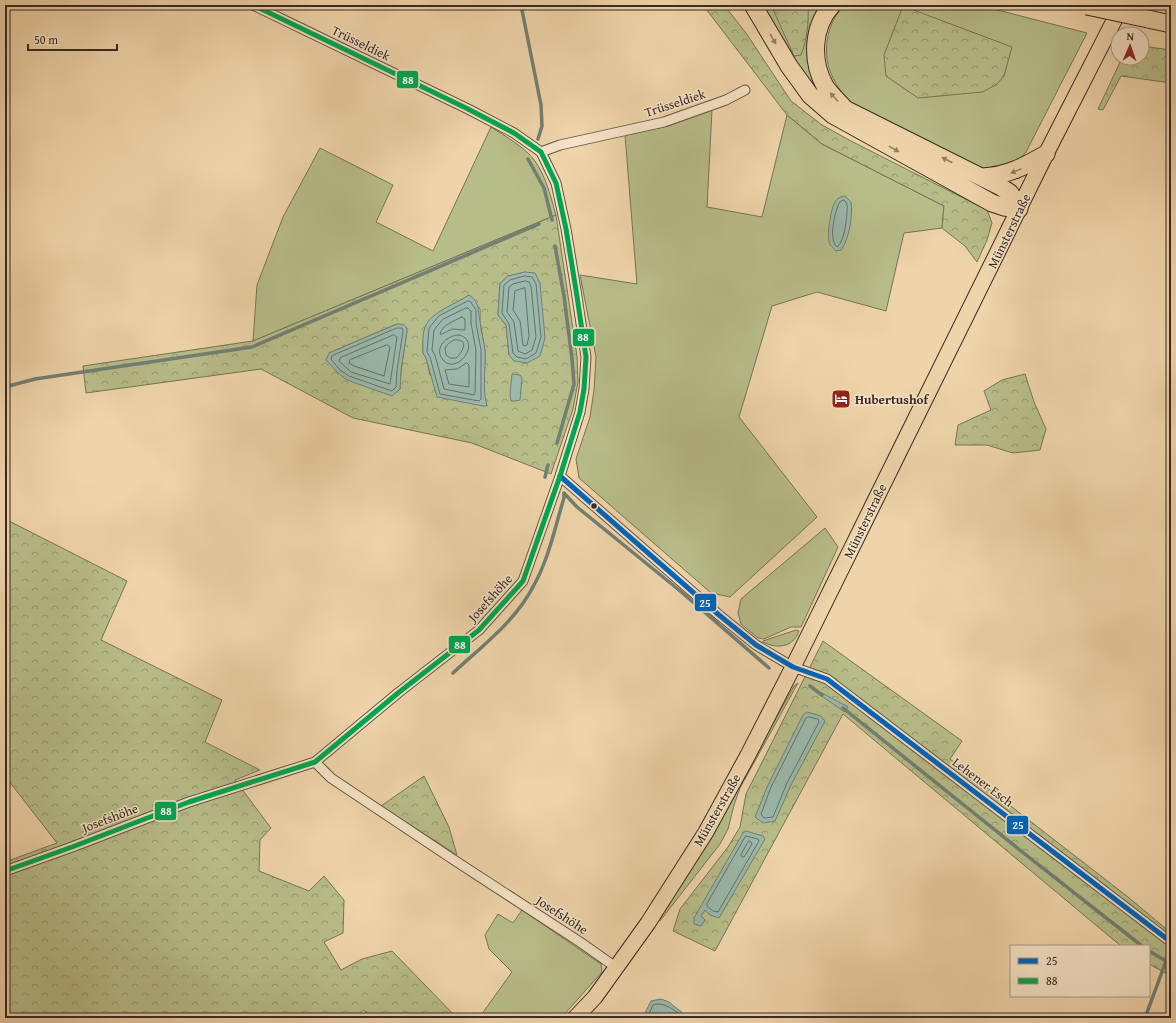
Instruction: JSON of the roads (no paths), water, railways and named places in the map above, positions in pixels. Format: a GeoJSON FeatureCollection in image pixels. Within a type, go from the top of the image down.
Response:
{"type":"FeatureCollection","features":[{"type":"Feature","properties":{"kind":"highway"},"geometry":{"type":"LineString","coordinates":[[753,5],[789,66],[810,95],[833,115],[992,203],[1004,207],[1020,209]]}},
{"type":"Feature","properties":{"kind":"highway"},"geometry":{"type":"LineString","coordinates":[[832,5],[827,10],[818,29],[815,53],[818,72],[826,87],[845,109],[1002,187],[1010,193],[1020,209]]}},
{"type":"Feature","properties":{"kind":"highway"},"geometry":{"type":"LineString","coordinates":[[1085,6],[1171,24]]}},
{"type":"Feature","properties":{"kind":"highway"},"geometry":{"type":"LineString","coordinates":[[982,177],[995,177],[1016,171],[1046,154]]}},
{"type":"Feature","properties":{"kind":"main road","name":"Münsterstraße"},"geometry":{"type":"LineString","coordinates":[[575,1018],[595,997],[617,968],[648,923],[706,832],[794,667],[1046,154],[1122,5]]}},
{"type":"Feature","properties":{"kind":"street","name":"Trüsseldiek"},"geometry":{"type":"LineString","coordinates":[[253,5],[514,133],[541,152],[556,183],[558,191],[575,282],[586,357],[584,390],[580,412],[560,476]]}},
{"type":"Feature","properties":{"kind":"street","name":"Trüsseldiek"},"geometry":{"type":"LineString","coordinates":[[541,152],[560,145],[664,122],[726,100],[745,90]]}},
{"type":"Feature","properties":{"kind":"street"},"geometry":{"type":"LineString","coordinates":[[560,476],[719,616],[756,645],[794,667]]}},
{"type":"Feature","properties":{"kind":"street","name":"Josefshöhe"},"geometry":{"type":"LineString","coordinates":[[5,870],[72,847],[189,802],[315,762],[398,693],[479,630],[523,581],[560,476]]}},
{"type":"Feature","properties":{"kind":"street","name":"Lehener Esch"},"geometry":{"type":"LineString","coordinates":[[794,667],[827,679],[1171,942]]}},
{"type":"Feature","properties":{"kind":"street","name":"Josefshöhe"},"geometry":{"type":"LineString","coordinates":[[315,762],[331,778],[617,968]]}},
{"type":"Feature","properties":{"kind":"water"},"geometry":{"type":"Polygon","coordinates":[[[845,196],[851,202],[850,227],[844,246],[841,250],[836,251],[829,242],[830,221],[832,210],[836,201],[845,196]]]}},
{"type":"Feature","properties":{"kind":"water"},"geometry":{"type":"Polygon","coordinates":[[[525,272],[535,273],[540,283],[545,338],[540,356],[527,363],[514,361],[509,355],[506,325],[498,315],[500,283],[508,276],[525,272]]]}},
{"type":"Feature","properties":{"kind":"water"},"geometry":{"type":"Polygon","coordinates":[[[469,295],[473,298],[478,307],[485,347],[484,378],[487,406],[437,397],[426,358],[423,353],[424,331],[429,320],[439,312],[469,295]]]}},
{"type":"Feature","properties":{"kind":"water"},"geometry":{"type":"Polygon","coordinates":[[[397,324],[404,325],[407,331],[401,370],[400,389],[392,396],[347,380],[326,360],[329,353],[397,324]]]}},
{"type":"Feature","properties":{"kind":"water"},"geometry":{"type":"Polygon","coordinates":[[[512,374],[520,375],[522,378],[520,400],[511,401],[510,394],[512,374]]]}},
{"type":"Feature","properties":{"kind":"water"},"geometry":{"type":"Polygon","coordinates":[[[819,692],[848,707],[845,712],[820,695],[819,692]]]}},
{"type":"Feature","properties":{"kind":"water"},"geometry":{"type":"Polygon","coordinates":[[[807,712],[821,716],[825,721],[791,785],[775,821],[763,823],[755,817],[768,785],[803,715],[807,712]]]}},
{"type":"Feature","properties":{"kind":"water"},"geometry":{"type":"Polygon","coordinates":[[[746,831],[763,836],[765,839],[719,918],[710,915],[705,910],[701,916],[705,920],[701,926],[694,924],[694,918],[743,833],[746,831]]]}},
{"type":"Feature","properties":{"kind":"water"},"geometry":{"type":"Polygon","coordinates":[[[661,999],[669,1002],[689,1018],[645,1018],[644,1015],[651,1001],[661,999]]]}},
{"type":"Feature","properties":{"kind":"waterway"},"geometry":{"type":"LineString","coordinates":[[521,5],[541,105],[542,126],[538,139]]}},
{"type":"Feature","properties":{"kind":"waterway"},"geometry":{"type":"LineString","coordinates":[[528,159],[544,188],[552,220]]}},
{"type":"Feature","properties":{"kind":"waterway"},"geometry":{"type":"LineString","coordinates":[[5,387],[35,379],[252,347],[539,224]]}},
{"type":"Feature","properties":{"kind":"waterway"},"geometry":{"type":"LineString","coordinates":[[555,246],[564,296],[574,384],[557,443]]}},
{"type":"Feature","properties":{"kind":"waterway"},"geometry":{"type":"LineString","coordinates":[[545,477],[548,465]]}},
{"type":"Feature","properties":{"kind":"waterway"},"geometry":{"type":"LineString","coordinates":[[564,493],[577,507],[679,590],[769,668]]}},
{"type":"Feature","properties":{"kind":"waterway"},"geometry":{"type":"LineString","coordinates":[[453,673],[508,622],[527,598],[548,553],[564,498],[564,493]]}},
{"type":"Feature","properties":{"kind":"waterway"},"geometry":{"type":"LineString","coordinates":[[810,686],[822,695]]}},
{"type":"Feature","properties":{"kind":"waterway"},"geometry":{"type":"LineString","coordinates":[[843,708],[1141,945]]}},
{"type":"Feature","properties":{"kind":"waterway"},"geometry":{"type":"LineString","coordinates":[[1150,952],[1171,964]]}},
{"type":"Feature","properties":{"kind":"waterway"},"geometry":{"type":"LineString","coordinates":[[1145,1018],[1166,961]]}},
{"type":"Feature","properties":{"kind":"place","name":"Hubertushof"},"geometry":{"type":"Point","coordinates":[841,399]}}]}
